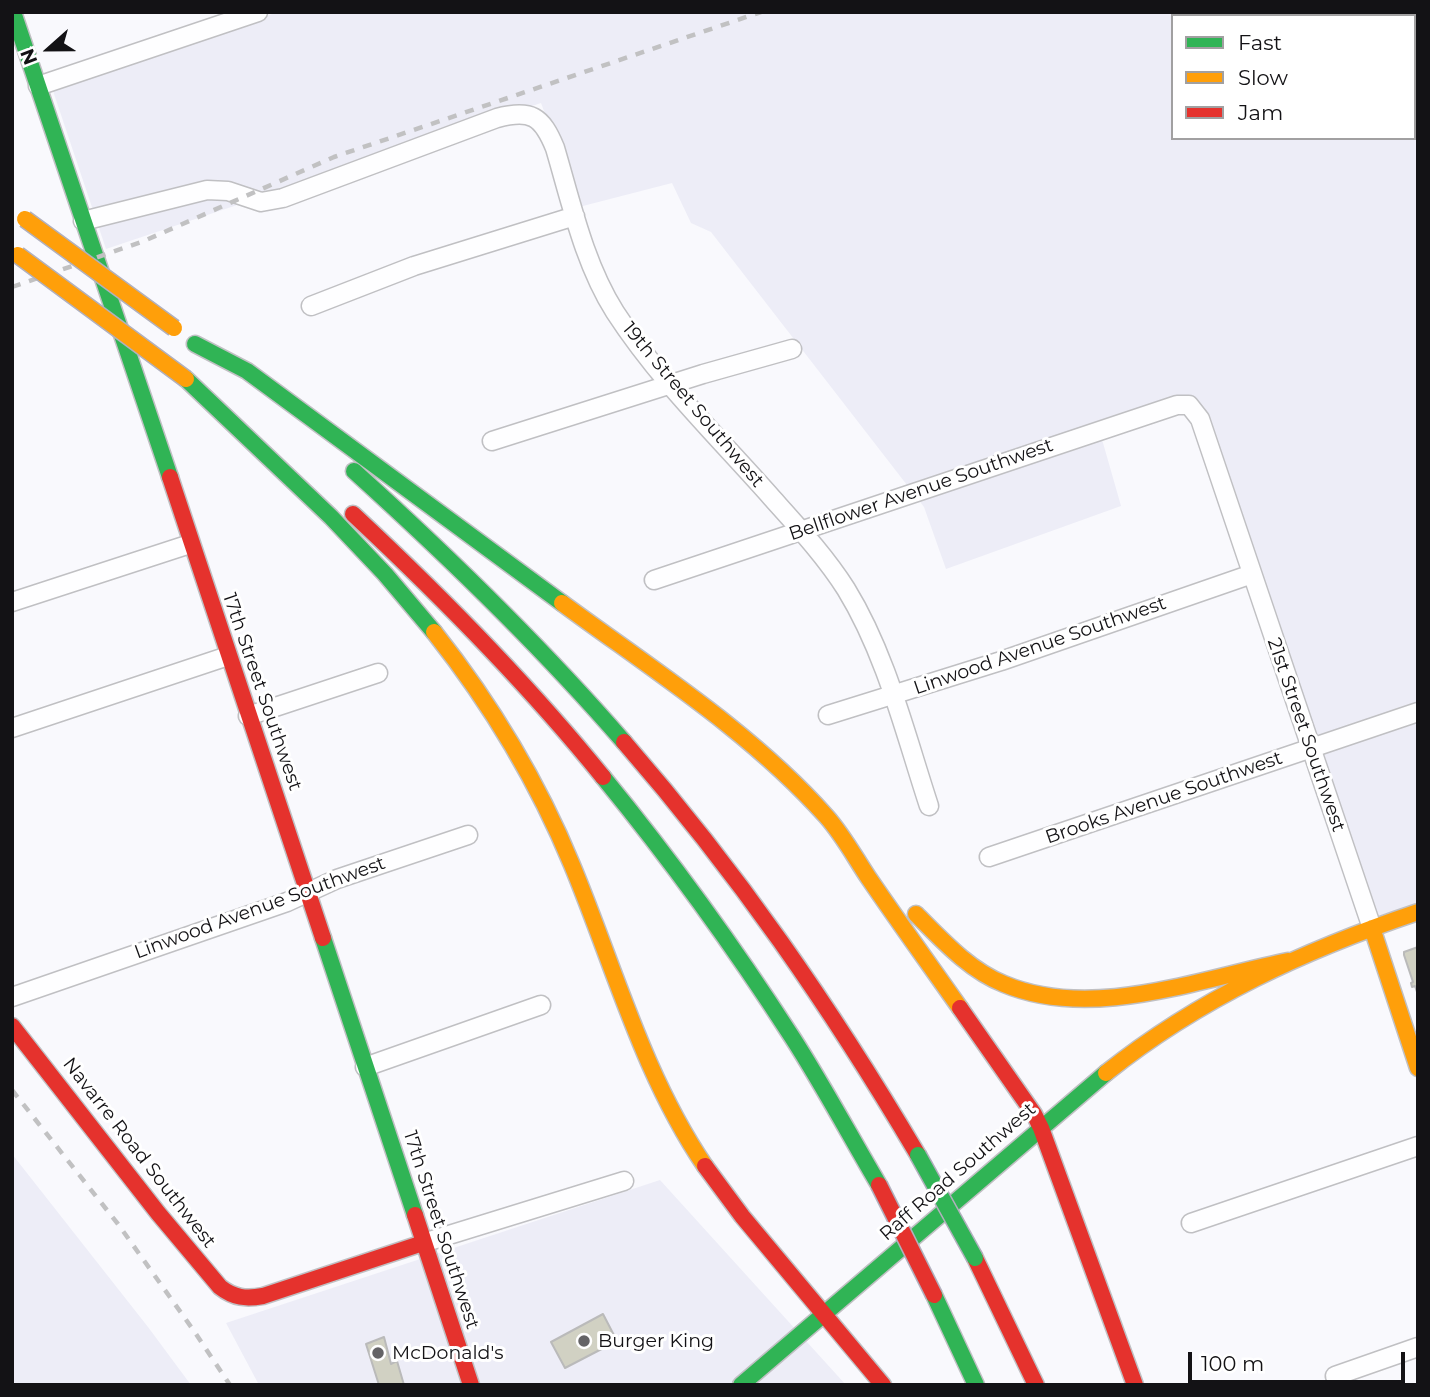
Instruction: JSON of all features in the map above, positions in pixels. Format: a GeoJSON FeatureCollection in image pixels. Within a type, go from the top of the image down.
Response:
{"type":"FeatureCollection","features":[{"type":"Feature","properties":{"kind":"main road","name":"17th Street Southwest"},"geometry":{"type":"LineString","coordinates":[[13,12],[471,1385]]}},
{"type":"Feature","properties":{"kind":"main road"},"geometry":{"type":"LineString","coordinates":[[18,214],[195,344],[339,460],[450,558],[533,642],[636,754],[742,886],[804,971],[887,1100],[975,1258],[1036,1385]]}},
{"type":"Feature","properties":{"kind":"main road"},"geometry":{"type":"LineString","coordinates":[[15,253],[270,442],[318,482]]}},
{"type":"Feature","properties":{"kind":"main road"},"geometry":{"type":"LineString","coordinates":[[195,344],[247,370],[703,705],[786,776],[873,865],[936,939],[954,955],[986,976],[1037,995],[1072,1001],[1101,1000],[1170,988],[1238,970],[1287,961],[1418,912]]}},
{"type":"Feature","properties":{"kind":"main road"},"geometry":{"type":"LineString","coordinates":[[186,379],[304,490],[392,582],[468,677],[532,777],[638,1036],[687,1139],[724,1194],[883,1385]]}},
{"type":"Feature","properties":{"kind":"main road"},"geometry":{"type":"LineString","coordinates":[[339,501],[400,556],[507,666],[596,768],[662,851],[780,1017],[878,1185],[934,1295],[975,1385]]}},
{"type":"Feature","properties":{"kind":"main road"},"geometry":{"type":"LineString","coordinates":[[846,840],[867,875],[1007,1073],[1041,1128],[1135,1385]]}},
{"type":"Feature","properties":{"kind":"main road","name":"21st Street Southwest"},"geometry":{"type":"LineString","coordinates":[[1372,928],[1418,1068]]}},
{"type":"Feature","properties":{"kind":"main road","name":"Raff Road Southwest"},"geometry":{"type":"LineString","coordinates":[[741,1385],[1142,1045],[1211,1001],[1287,961]]}},
{"type":"Feature","properties":{"kind":"main road","name":"Navarre Road Southwest"},"geometry":{"type":"LineString","coordinates":[[12,1026],[158,1213],[220,1287],[239,1298],[263,1296],[423,1243]]}},
{"type":"Feature","properties":{"kind":"street"},"geometry":{"type":"LineString","coordinates":[[38,86],[258,12]]}},
{"type":"Feature","properties":{"kind":"street","name":"19th Street Southwest"},"geometry":{"type":"LineString","coordinates":[[83,221],[185,193],[207,190],[228,191],[261,202],[283,198],[497,118],[518,114],[537,118],[548,130],[591,260],[614,310],[671,384],[826,560],[855,605],[878,653],[929,806]]}},
{"type":"Feature","properties":{"kind":"street"},"geometry":{"type":"LineString","coordinates":[[311,306],[414,266],[575,216]]}},
{"type":"Feature","properties":{"kind":"street"},"geometry":{"type":"LineString","coordinates":[[492,441],[792,349]]}},
{"type":"Feature","properties":{"kind":"street","name":"Bellflower Avenue Southwest"},"geometry":{"type":"LineString","coordinates":[[654,580],[1092,432],[1177,405],[1189,405]]}},
{"type":"Feature","properties":{"kind":"street","name":"21st Street Southwest"},"geometry":{"type":"LineString","coordinates":[[1189,405],[1200,419],[1372,928]]}},
{"type":"Feature","properties":{"kind":"street"},"geometry":{"type":"LineString","coordinates":[[12,603],[190,544]]}},
{"type":"Feature","properties":{"kind":"street","name":"Linwood Avenue Southwest"},"geometry":{"type":"LineString","coordinates":[[828,715],[893,696],[1252,574]]}},
{"type":"Feature","properties":{"kind":"street"},"geometry":{"type":"LineString","coordinates":[[12,729],[228,656]]}},
{"type":"Feature","properties":{"kind":"street"},"geometry":{"type":"LineString","coordinates":[[248,716],[378,673]]}},
{"type":"Feature","properties":{"kind":"street","name":"Brooks Avenue Southwest"},"geometry":{"type":"LineString","coordinates":[[989,857],[1418,712]]}},
{"type":"Feature","properties":{"kind":"street","name":"Linwood Avenue Southwest"},"geometry":{"type":"LineString","coordinates":[[12,996],[274,907],[337,879],[468,835]]}},
{"type":"Feature","properties":{"kind":"street"},"geometry":{"type":"LineString","coordinates":[[365,1066],[541,1005]]}},
{"type":"Feature","properties":{"kind":"street"},"geometry":{"type":"LineString","coordinates":[[1191,1223],[1418,1146]]}},
{"type":"Feature","properties":{"kind":"street"},"geometry":{"type":"LineString","coordinates":[[423,1243],[624,1181]]}},
{"type":"Feature","properties":{"kind":"street"},"geometry":{"type":"LineString","coordinates":[[1335,1376],[1418,1347]]}},
{"type":"Feature","properties":{"kind":"shaded area"},"geometry":{"type":"Polygon","coordinates":[[[278,12],[1418,12],[1418,903],[1373,918],[1200,404],[1101,436],[1121,506],[946,569],[924,507],[711,232],[691,223],[672,183],[579,207],[541,103],[106,249],[52,88],[278,12]]]}},
{"type":"Feature","properties":{"kind":"shaded area"},"geometry":{"type":"Polygon","coordinates":[[[12,1154],[148,1327],[191,1385],[12,1385],[12,1154]]]}},
{"type":"Feature","properties":{"kind":"shaded area"},"geometry":{"type":"Polygon","coordinates":[[[660,1180],[846,1385],[259,1385],[226,1323],[660,1180]]]}},
{"type":"Feature","properties":{"kind":"building"},"geometry":{"type":"Polygon","coordinates":[[[1418,947],[1417,992],[1415,986],[1412,987],[1404,952],[1418,947]]]}},
{"type":"Feature","properties":{"kind":"building","name":"Burger King"},"geometry":{"type":"Polygon","coordinates":[[[603,1314],[617,1341],[565,1368],[551,1342],[603,1314]]]}},
{"type":"Feature","properties":{"kind":"building","name":"McDonald's"},"geometry":{"type":"Polygon","coordinates":[[[384,1337],[391,1364],[397,1361],[404,1385],[379,1385],[366,1344],[384,1337]]]}},
{"type":"Feature","properties":{"kind":"railway"},"geometry":{"type":"LineString","coordinates":[[12,287],[144,241],[334,157],[761,12]]}},
{"type":"Feature","properties":{"kind":"railway"},"geometry":{"type":"LineString","coordinates":[[12,1090],[118,1224],[230,1385]]}},
{"type":"Feature","properties":{"kind":"traffic: fast"},"geometry":{"type":"LineString","coordinates":[[13,12],[170,477]]}},
{"type":"Feature","properties":{"kind":"traffic: fast"},"geometry":{"type":"LineString","coordinates":[[195,344],[247,371],[562,603]]}},
{"type":"Feature","properties":{"kind":"traffic: fast"},"geometry":{"type":"LineString","coordinates":[[186,379],[331,517],[385,574],[434,632]]}},
{"type":"Feature","properties":{"kind":"traffic: fast"},"geometry":{"type":"LineString","coordinates":[[354,471],[493,602],[624,742]]}},
{"type":"Feature","properties":{"kind":"traffic: fast"},"geometry":{"type":"LineString","coordinates":[[603,777],[677,872],[748,970],[803,1055],[879,1185]]}},
{"type":"Feature","properties":{"kind":"traffic: fast"},"geometry":{"type":"LineString","coordinates":[[323,938],[415,1215]]}},
{"type":"Feature","properties":{"kind":"traffic: fast"},"geometry":{"type":"LineString","coordinates":[[741,1385],[1106,1073]]}},
{"type":"Feature","properties":{"kind":"traffic: fast"},"geometry":{"type":"LineString","coordinates":[[918,1155],[975,1258]]}},
{"type":"Feature","properties":{"kind":"traffic: fast"},"geometry":{"type":"LineString","coordinates":[[934,1295],[976,1385]]}},
{"type":"Feature","properties":{"kind":"traffic: slow"},"geometry":{"type":"LineString","coordinates":[[25,219],[174,328]]}},
{"type":"Feature","properties":{"kind":"traffic: slow"},"geometry":{"type":"LineString","coordinates":[[18,255],[186,379]]}},
{"type":"Feature","properties":{"kind":"traffic: slow"},"geometry":{"type":"LineString","coordinates":[[562,603],[734,729],[797,785],[838,831],[960,1008]]}},
{"type":"Feature","properties":{"kind":"traffic: slow"},"geometry":{"type":"LineString","coordinates":[[434,632],[475,687],[544,803],[572,865],[647,1057],[683,1131],[705,1166]]}},
{"type":"Feature","properties":{"kind":"traffic: slow"},"geometry":{"type":"LineString","coordinates":[[1106,1073],[1142,1046],[1216,999],[1294,960],[1418,912]]}},
{"type":"Feature","properties":{"kind":"traffic: slow"},"geometry":{"type":"LineString","coordinates":[[916,914],[957,954],[991,978],[1038,994],[1073,999],[1146,993],[1288,961]]}},
{"type":"Feature","properties":{"kind":"traffic: slow"},"geometry":{"type":"LineString","coordinates":[[1372,928],[1418,1068]]}},
{"type":"Feature","properties":{"kind":"traffic: jam"},"geometry":{"type":"LineString","coordinates":[[170,477],[323,938]]}},
{"type":"Feature","properties":{"kind":"traffic: jam"},"geometry":{"type":"LineString","coordinates":[[353,514],[483,641],[603,777]]}},
{"type":"Feature","properties":{"kind":"traffic: jam"},"geometry":{"type":"LineString","coordinates":[[624,742],[706,841],[781,942],[851,1046],[918,1155]]}},
{"type":"Feature","properties":{"kind":"traffic: jam"},"geometry":{"type":"LineString","coordinates":[[960,1008],[1041,1128],[1135,1385]]}},
{"type":"Feature","properties":{"kind":"traffic: jam"},"geometry":{"type":"LineString","coordinates":[[12,1026],[158,1213],[220,1287],[230,1293],[246,1297],[263,1296],[423,1243]]}},
{"type":"Feature","properties":{"kind":"traffic: jam"},"geometry":{"type":"LineString","coordinates":[[705,1166],[742,1216],[883,1385]]}},
{"type":"Feature","properties":{"kind":"traffic: jam"},"geometry":{"type":"LineString","coordinates":[[879,1185],[934,1295]]}},
{"type":"Feature","properties":{"kind":"traffic: jam"},"geometry":{"type":"LineString","coordinates":[[415,1215],[471,1385]]}},
{"type":"Feature","properties":{"kind":"traffic: jam"},"geometry":{"type":"LineString","coordinates":[[975,1258],[1036,1385]]}},
{"type":"Feature","properties":{"kind":"place","name":"Burger King"},"geometry":{"type":"Point","coordinates":[584,1341]}},
{"type":"Feature","properties":{"kind":"place","name":"McDonald's"},"geometry":{"type":"Point","coordinates":[378,1353]}}]}
